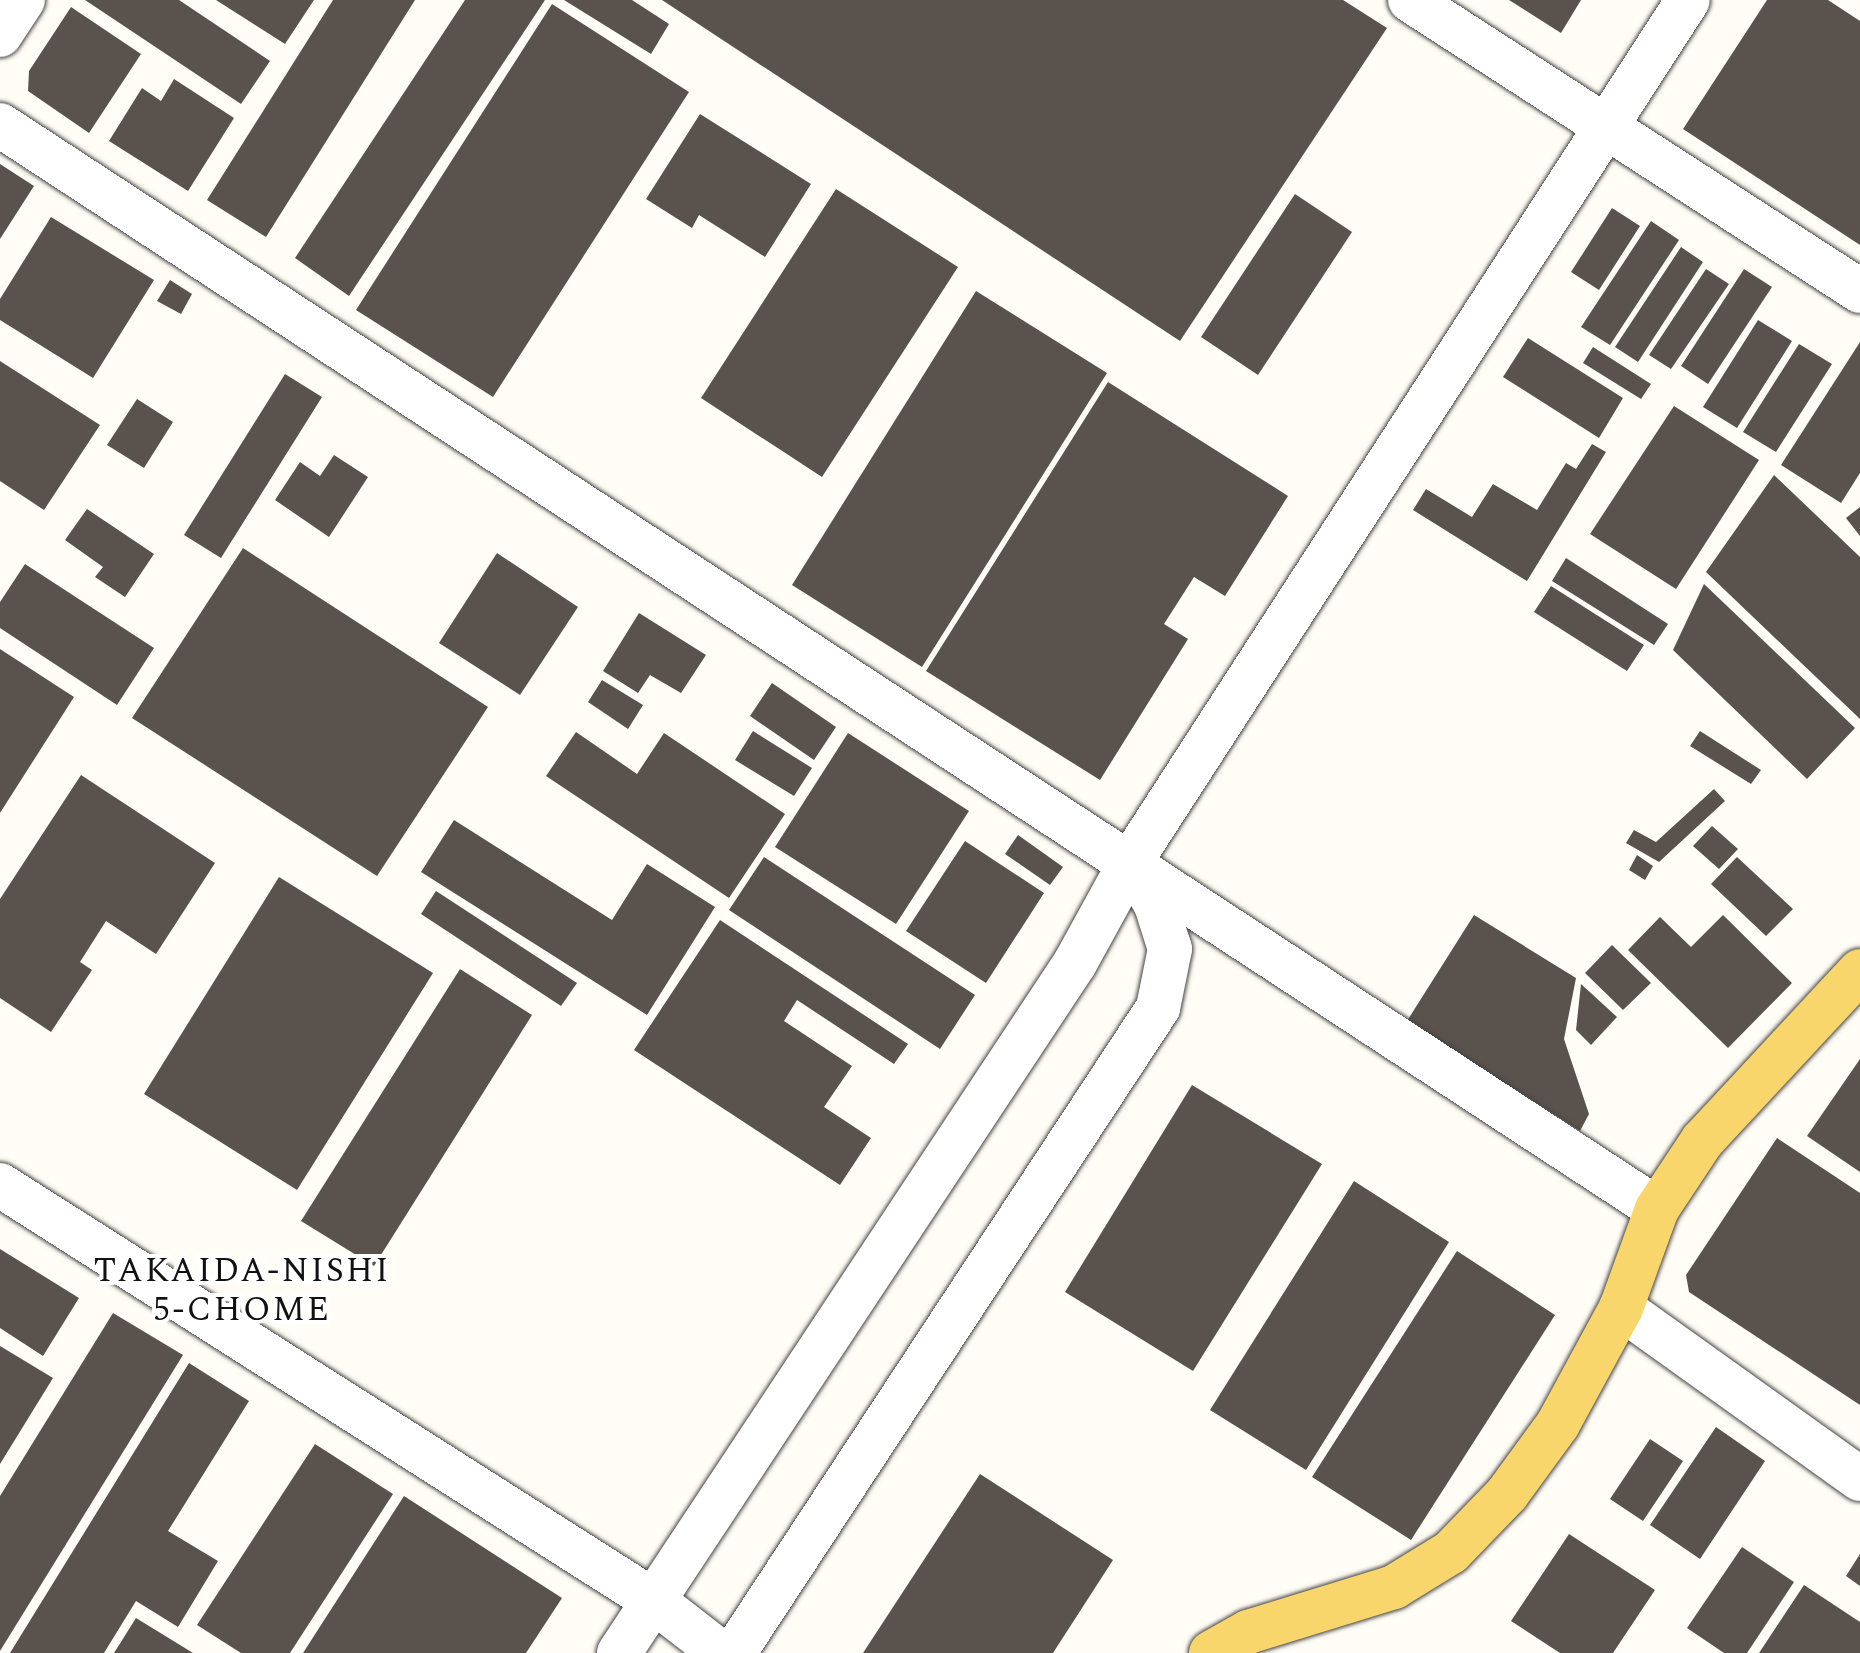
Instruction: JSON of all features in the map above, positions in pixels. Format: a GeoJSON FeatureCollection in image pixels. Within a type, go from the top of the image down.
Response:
{"type":"FeatureCollection","features":[{"type":"Feature","properties":{"kind":"main road"},"geometry":{"type":"LineString","coordinates":[[1211,1653],[1248,1632],[1394,1587],[1451,1552],[1507,1494],[1558,1424],[1621,1308],[1657,1209],[1702,1141],[1860,971]]}},
{"type":"Feature","properties":{"kind":"street"},"geometry":{"type":"LineString","coordinates":[[0,35],[23,0]]}},
{"type":"Feature","properties":{"kind":"street"},"geometry":{"type":"LineString","coordinates":[[1410,0],[1860,291]]}},
{"type":"Feature","properties":{"kind":"street"},"geometry":{"type":"LineString","coordinates":[[619,1653],[1075,963],[1131,861],[1688,0]]}},
{"type":"Feature","properties":{"kind":"street"},"geometry":{"type":"LineString","coordinates":[[0,125],[1131,861],[1657,1209]]}},
{"type":"Feature","properties":{"kind":"street"},"geometry":{"type":"LineString","coordinates":[[734,1653],[1158,1008],[1170,949],[1156,905],[1131,861]]}},
{"type":"Feature","properties":{"kind":"street"},"geometry":{"type":"LineString","coordinates":[[0,1185],[654,1601],[721,1653]]}},
{"type":"Feature","properties":{"kind":"street"},"geometry":{"type":"LineString","coordinates":[[1621,1308],[1860,1479]]}},
{"type":"Feature","properties":{"kind":"building"},"geometry":{"type":"Polygon","coordinates":[[[85,0],[179,0],[270,61],[241,104],[85,0]]]}},
{"type":"Feature","properties":{"kind":"building"},"geometry":{"type":"Polygon","coordinates":[[[216,0],[314,0],[285,44],[216,0]]]}},
{"type":"Feature","properties":{"kind":"building"},"geometry":{"type":"Polygon","coordinates":[[[333,0],[415,0],[266,237],[207,200],[333,0]]]}},
{"type":"Feature","properties":{"kind":"building"},"geometry":{"type":"Polygon","coordinates":[[[465,0],[545,0],[349,296],[295,258],[465,0]]]}},
{"type":"Feature","properties":{"kind":"building"},"geometry":{"type":"Polygon","coordinates":[[[564,0],[632,0],[669,24],[651,54],[564,0]]]}},
{"type":"Feature","properties":{"kind":"building"},"geometry":{"type":"Polygon","coordinates":[[[662,0],[1343,0],[1387,28],[1180,341],[662,0]]]}},
{"type":"Feature","properties":{"kind":"building"},"geometry":{"type":"Polygon","coordinates":[[[1509,0],[1581,0],[1561,33],[1509,0]]]}},
{"type":"Feature","properties":{"kind":"building"},"geometry":{"type":"Polygon","coordinates":[[[1767,0],[1828,0],[1860,21],[1860,245],[1683,129],[1767,0]]]}},
{"type":"Feature","properties":{"kind":"building"},"geometry":{"type":"Polygon","coordinates":[[[552,4],[689,92],[493,397],[356,310],[552,4]]]}},
{"type":"Feature","properties":{"kind":"building"},"geometry":{"type":"Polygon","coordinates":[[[71,7],[141,54],[89,133],[28,91],[29,71],[71,7]]]}},
{"type":"Feature","properties":{"kind":"building"},"geometry":{"type":"Polygon","coordinates":[[[174,79],[234,118],[188,191],[109,141],[142,88],[161,101],[174,79]]]}},
{"type":"Feature","properties":{"kind":"building"},"geometry":{"type":"Polygon","coordinates":[[[700,114],[811,184],[765,257],[699,215],[692,228],[646,199],[700,114]]]}},
{"type":"Feature","properties":{"kind":"building"},"geometry":{"type":"Polygon","coordinates":[[[0,164],[34,186],[0,239],[0,164]]]}},
{"type":"Feature","properties":{"kind":"building"},"geometry":{"type":"Polygon","coordinates":[[[836,189],[958,267],[822,477],[701,398],[836,189]]]}},
{"type":"Feature","properties":{"kind":"building"},"geometry":{"type":"Polygon","coordinates":[[[1295,194],[1352,232],[1258,375],[1201,337],[1295,194]]]}},
{"type":"Feature","properties":{"kind":"building"},"geometry":{"type":"Polygon","coordinates":[[[1612,208],[1640,226],[1599,290],[1571,272],[1612,208]]]}},
{"type":"Feature","properties":{"kind":"building"},"geometry":{"type":"Polygon","coordinates":[[[51,217],[154,280],[93,378],[0,320],[0,299],[51,217]]]}},
{"type":"Feature","properties":{"kind":"building"},"geometry":{"type":"Polygon","coordinates":[[[1651,221],[1679,240],[1610,345],[1581,327],[1651,221]]]}},
{"type":"Feature","properties":{"kind":"building"},"geometry":{"type":"Polygon","coordinates":[[[1681,247],[1703,262],[1638,362],[1615,347],[1681,247]]]}},
{"type":"Feature","properties":{"kind":"building"},"geometry":{"type":"Polygon","coordinates":[[[1706,269],[1729,284],[1671,369],[1649,355],[1706,269]]]}},
{"type":"Feature","properties":{"kind":"building"},"geometry":{"type":"Polygon","coordinates":[[[1744,269],[1772,287],[1708,384],[1681,366],[1744,269]]]}},
{"type":"Feature","properties":{"kind":"building"},"geometry":{"type":"Polygon","coordinates":[[[170,280],[192,294],[181,314],[157,301],[170,280]]]}},
{"type":"Feature","properties":{"kind":"building"},"geometry":{"type":"Polygon","coordinates":[[[976,291],[1107,373],[922,667],[792,585],[976,291]]]}},
{"type":"Feature","properties":{"kind":"building"},"geometry":{"type":"Polygon","coordinates":[[[1758,320],[1792,341],[1737,428],[1703,407],[1758,320]]]}},
{"type":"Feature","properties":{"kind":"building"},"geometry":{"type":"Polygon","coordinates":[[[1528,338],[1623,398],[1599,438],[1503,377],[1528,338]]]}},
{"type":"Feature","properties":{"kind":"building"},"geometry":{"type":"Polygon","coordinates":[[[1860,342],[1860,473],[1841,503],[1781,465],[1860,342]]]}},
{"type":"Feature","properties":{"kind":"building"},"geometry":{"type":"Polygon","coordinates":[[[1799,344],[1832,364],[1776,452],[1743,432],[1799,344]]]}},
{"type":"Feature","properties":{"kind":"building"},"geometry":{"type":"Polygon","coordinates":[[[1593,347],[1651,384],[1641,399],[1583,363],[1593,347]]]}},
{"type":"Feature","properties":{"kind":"building"},"geometry":{"type":"Polygon","coordinates":[[[0,361],[100,425],[44,510],[0,481],[0,361]]]}},
{"type":"Feature","properties":{"kind":"building"},"geometry":{"type":"Polygon","coordinates":[[[285,374],[322,397],[221,558],[184,535],[285,374]]]}},
{"type":"Feature","properties":{"kind":"building"},"geometry":{"type":"Polygon","coordinates":[[[1108,382],[1288,496],[1225,596],[1194,577],[1164,624],[1188,639],[1100,780],[926,671],[1108,382]]]}},
{"type":"Feature","properties":{"kind":"building"},"geometry":{"type":"Polygon","coordinates":[[[137,399],[173,422],[144,468],[107,445],[137,399]]]}},
{"type":"Feature","properties":{"kind":"building"},"geometry":{"type":"Polygon","coordinates":[[[1674,406],[1759,460],[1676,589],[1590,534],[1674,406]]]}},
{"type":"Feature","properties":{"kind":"building"},"geometry":{"type":"Polygon","coordinates":[[[1592,444],[1606,452],[1527,581],[1413,510],[1426,489],[1472,517],[1493,484],[1537,510],[1566,463],[1576,469],[1592,444]]]}},
{"type":"Feature","properties":{"kind":"building"},"geometry":{"type":"Polygon","coordinates":[[[334,455],[368,477],[329,537],[275,500],[300,462],[320,476],[334,455]]]}},
{"type":"Feature","properties":{"kind":"building"},"geometry":{"type":"Polygon","coordinates":[[[1774,475],[1860,557],[1860,719],[1706,572],[1774,475]]]}},
{"type":"Feature","properties":{"kind":"building"},"geometry":{"type":"Polygon","coordinates":[[[1860,507],[1860,536],[1846,518],[1860,507]]]}},
{"type":"Feature","properties":{"kind":"building"},"geometry":{"type":"Polygon","coordinates":[[[87,509],[154,554],[125,597],[95,577],[103,567],[65,540],[87,509]]]}},
{"type":"Feature","properties":{"kind":"building"},"geometry":{"type":"Polygon","coordinates":[[[243,548],[488,707],[377,876],[132,718],[243,548]]]}},
{"type":"Feature","properties":{"kind":"building"},"geometry":{"type":"Polygon","coordinates":[[[497,553],[578,607],[520,695],[439,643],[497,553]]]}},
{"type":"Feature","properties":{"kind":"building"},"geometry":{"type":"Polygon","coordinates":[[[1566,558],[1668,624],[1654,645],[1552,581],[1566,558]]]}},
{"type":"Feature","properties":{"kind":"building"},"geometry":{"type":"Polygon","coordinates":[[[25,564],[154,648],[117,705],[0,628],[0,602],[25,564]]]}},
{"type":"Feature","properties":{"kind":"building"},"geometry":{"type":"Polygon","coordinates":[[[1704,584],[1855,728],[1807,779],[1673,650],[1704,584]]]}},
{"type":"Feature","properties":{"kind":"building"},"geometry":{"type":"Polygon","coordinates":[[[1551,586],[1644,645],[1627,671],[1534,612],[1551,586]]]}},
{"type":"Feature","properties":{"kind":"building"},"geometry":{"type":"Polygon","coordinates":[[[639,613],[706,655],[681,693],[650,675],[638,693],[603,671],[639,613]]]}},
{"type":"Feature","properties":{"kind":"building"},"geometry":{"type":"Polygon","coordinates":[[[0,649],[74,697],[0,813],[0,649]]]}},
{"type":"Feature","properties":{"kind":"building"},"geometry":{"type":"Polygon","coordinates":[[[602,680],[643,705],[628,729],[588,702],[602,680]]]}},
{"type":"Feature","properties":{"kind":"building"},"geometry":{"type":"Polygon","coordinates":[[[772,683],[836,727],[814,760],[750,716],[772,683]]]}},
{"type":"Feature","properties":{"kind":"building"},"geometry":{"type":"Polygon","coordinates":[[[753,731],[812,768],[794,796],[735,760],[753,731]]]}},
{"type":"Feature","properties":{"kind":"building"},"geometry":{"type":"Polygon","coordinates":[[[1700,731],[1761,770],[1751,784],[1690,746],[1700,731]]]}},
{"type":"Feature","properties":{"kind":"building"},"geometry":{"type":"Polygon","coordinates":[[[576,732],[637,774],[664,733],[785,814],[729,898],[546,776],[576,732]]]}},
{"type":"Feature","properties":{"kind":"building"},"geometry":{"type":"Polygon","coordinates":[[[848,733],[969,811],[896,924],[775,847],[848,733]]]}},
{"type":"Feature","properties":{"kind":"building"},"geometry":{"type":"Polygon","coordinates":[[[81,775],[215,863],[156,954],[106,921],[80,962],[92,970],[51,1032],[0,998],[0,899],[81,775]]]}},
{"type":"Feature","properties":{"kind":"building"},"geometry":{"type":"Polygon","coordinates":[[[1714,789],[1725,801],[1659,862],[1626,843],[1634,830],[1656,842],[1714,789]]]}},
{"type":"Feature","properties":{"kind":"building"},"geometry":{"type":"Polygon","coordinates":[[[454,820],[612,920],[647,864],[715,907],[647,1015],[421,872],[454,820]]]}},
{"type":"Feature","properties":{"kind":"building"},"geometry":{"type":"Polygon","coordinates":[[[1712,826],[1738,849],[1719,869],[1693,846],[1712,826]]]}},
{"type":"Feature","properties":{"kind":"building"},"geometry":{"type":"Polygon","coordinates":[[[1018,835],[1063,867],[1050,885],[1005,854],[1018,835]]]}},
{"type":"Feature","properties":{"kind":"building"},"geometry":{"type":"Polygon","coordinates":[[[965,841],[1044,893],[986,983],[906,931],[965,841]]]}},
{"type":"Feature","properties":{"kind":"building"},"geometry":{"type":"Polygon","coordinates":[[[1637,855],[1653,866],[1645,880],[1629,870],[1637,855]]]}},
{"type":"Feature","properties":{"kind":"building"},"geometry":{"type":"Polygon","coordinates":[[[764,857],[975,995],[940,1049],[729,910],[764,857]]]}},
{"type":"Feature","properties":{"kind":"building"},"geometry":{"type":"Polygon","coordinates":[[[1737,857],[1793,909],[1766,936],[1711,884],[1737,857]]]}},
{"type":"Feature","properties":{"kind":"building"},"geometry":{"type":"Polygon","coordinates":[[[279,877],[433,973],[297,1190],[144,1094],[279,877]]]}},
{"type":"Feature","properties":{"kind":"building"},"geometry":{"type":"Polygon","coordinates":[[[436,891],[577,983],[561,1006],[421,914],[436,891]]]}},
{"type":"Feature","properties":{"kind":"building"},"geometry":{"type":"Polygon","coordinates":[[[1474,915],[1576,978],[1564,1039],[1589,1114],[1580,1131],[1407,1021],[1474,915]]]}},
{"type":"Feature","properties":{"kind":"building"},"geometry":{"type":"Polygon","coordinates":[[[1723,915],[1792,983],[1728,1048],[1628,950],[1660,917],[1691,947],[1723,915]]]}},
{"type":"Feature","properties":{"kind":"building"},"geometry":{"type":"Polygon","coordinates":[[[720,920],[908,1044],[894,1064],[797,1000],[784,1021],[852,1066],[824,1107],[871,1138],[840,1185],[634,1050],[720,920]]]}},
{"type":"Feature","properties":{"kind":"building"},"geometry":{"type":"Polygon","coordinates":[[[1612,945],[1651,983],[1623,1010],[1585,973],[1612,945]]]}},
{"type":"Feature","properties":{"kind":"building"},"geometry":{"type":"Polygon","coordinates":[[[460,969],[532,1015],[374,1266],[301,1221],[460,969]]]}},
{"type":"Feature","properties":{"kind":"building"},"geometry":{"type":"Polygon","coordinates":[[[1581,984],[1617,1017],[1591,1045],[1576,1030],[1581,984]]]}},
{"type":"Feature","properties":{"kind":"building"},"geometry":{"type":"Polygon","coordinates":[[[1860,1059],[1860,1172],[1807,1136],[1860,1059]]]}},
{"type":"Feature","properties":{"kind":"building"},"geometry":{"type":"Polygon","coordinates":[[[1192,1085],[1322,1164],[1193,1371],[1065,1292],[1192,1085]]]}},
{"type":"Feature","properties":{"kind":"building"},"geometry":{"type":"Polygon","coordinates":[[[1777,1138],[1860,1193],[1860,1405],[1689,1292],[1686,1275],[1777,1138]]]}},
{"type":"Feature","properties":{"kind":"building"},"geometry":{"type":"Polygon","coordinates":[[[1354,1181],[1449,1242],[1306,1470],[1210,1410],[1354,1181]]]}},
{"type":"Feature","properties":{"kind":"building"},"geometry":{"type":"Polygon","coordinates":[[[0,1249],[79,1298],[43,1356],[0,1328],[0,1249]]]}},
{"type":"Feature","properties":{"kind":"building"},"geometry":{"type":"Polygon","coordinates":[[[1457,1251],[1555,1315],[1411,1540],[1312,1477],[1457,1251]]]}},
{"type":"Feature","properties":{"kind":"building"},"geometry":{"type":"Polygon","coordinates":[[[113,1313],[183,1355],[0,1651],[0,1496],[113,1313]]]}},
{"type":"Feature","properties":{"kind":"building"},"geometry":{"type":"Polygon","coordinates":[[[0,1346],[53,1378],[0,1464],[0,1346]]]}},
{"type":"Feature","properties":{"kind":"building"},"geometry":{"type":"Polygon","coordinates":[[[189,1363],[249,1401],[168,1531],[218,1561],[178,1627],[136,1601],[104,1653],[10,1653],[189,1363]]]}},
{"type":"Feature","properties":{"kind":"building"},"geometry":{"type":"Polygon","coordinates":[[[1716,1427],[1765,1461],[1700,1559],[1650,1525],[1716,1427]]]}},
{"type":"Feature","properties":{"kind":"building"},"geometry":{"type":"Polygon","coordinates":[[[1650,1439],[1683,1461],[1643,1521],[1610,1499],[1650,1439]]]}},
{"type":"Feature","properties":{"kind":"building"},"geometry":{"type":"Polygon","coordinates":[[[315,1444],[393,1494],[290,1653],[241,1653],[197,1625],[315,1444]]]}},
{"type":"Feature","properties":{"kind":"building"},"geometry":{"type":"Polygon","coordinates":[[[980,1474],[1113,1560],[1053,1653],[863,1653],[980,1474]]]}},
{"type":"Feature","properties":{"kind":"building"},"geometry":{"type":"Polygon","coordinates":[[[404,1496],[562,1598],[526,1653],[303,1653],[404,1496]]]}},
{"type":"Feature","properties":{"kind":"building"},"geometry":{"type":"Polygon","coordinates":[[[1569,1534],[1655,1590],[1613,1653],[1560,1653],[1511,1621],[1569,1534]]]}},
{"type":"Feature","properties":{"kind":"building"},"geometry":{"type":"Polygon","coordinates":[[[1742,1547],[1794,1582],[1747,1653],[1724,1653],[1687,1628],[1742,1547]]]}},
{"type":"Feature","properties":{"kind":"building"},"geometry":{"type":"Polygon","coordinates":[[[1860,1554],[1860,1586],[1846,1576],[1860,1554]]]}},
{"type":"Feature","properties":{"kind":"building"},"geometry":{"type":"Polygon","coordinates":[[[1804,1585],[1860,1622],[1860,1653],[1759,1653],[1804,1585]]]}},
{"type":"Feature","properties":{"kind":"building"},"geometry":{"type":"Polygon","coordinates":[[[136,1618],[193,1653],[114,1653],[136,1618]]]}},
{"type":"Feature","properties":{"kind":"district","name":"TAKAIDA-NISHI 5-CHOME"},"geometry":{"type":"Point","coordinates":[242,1290]}}]}
